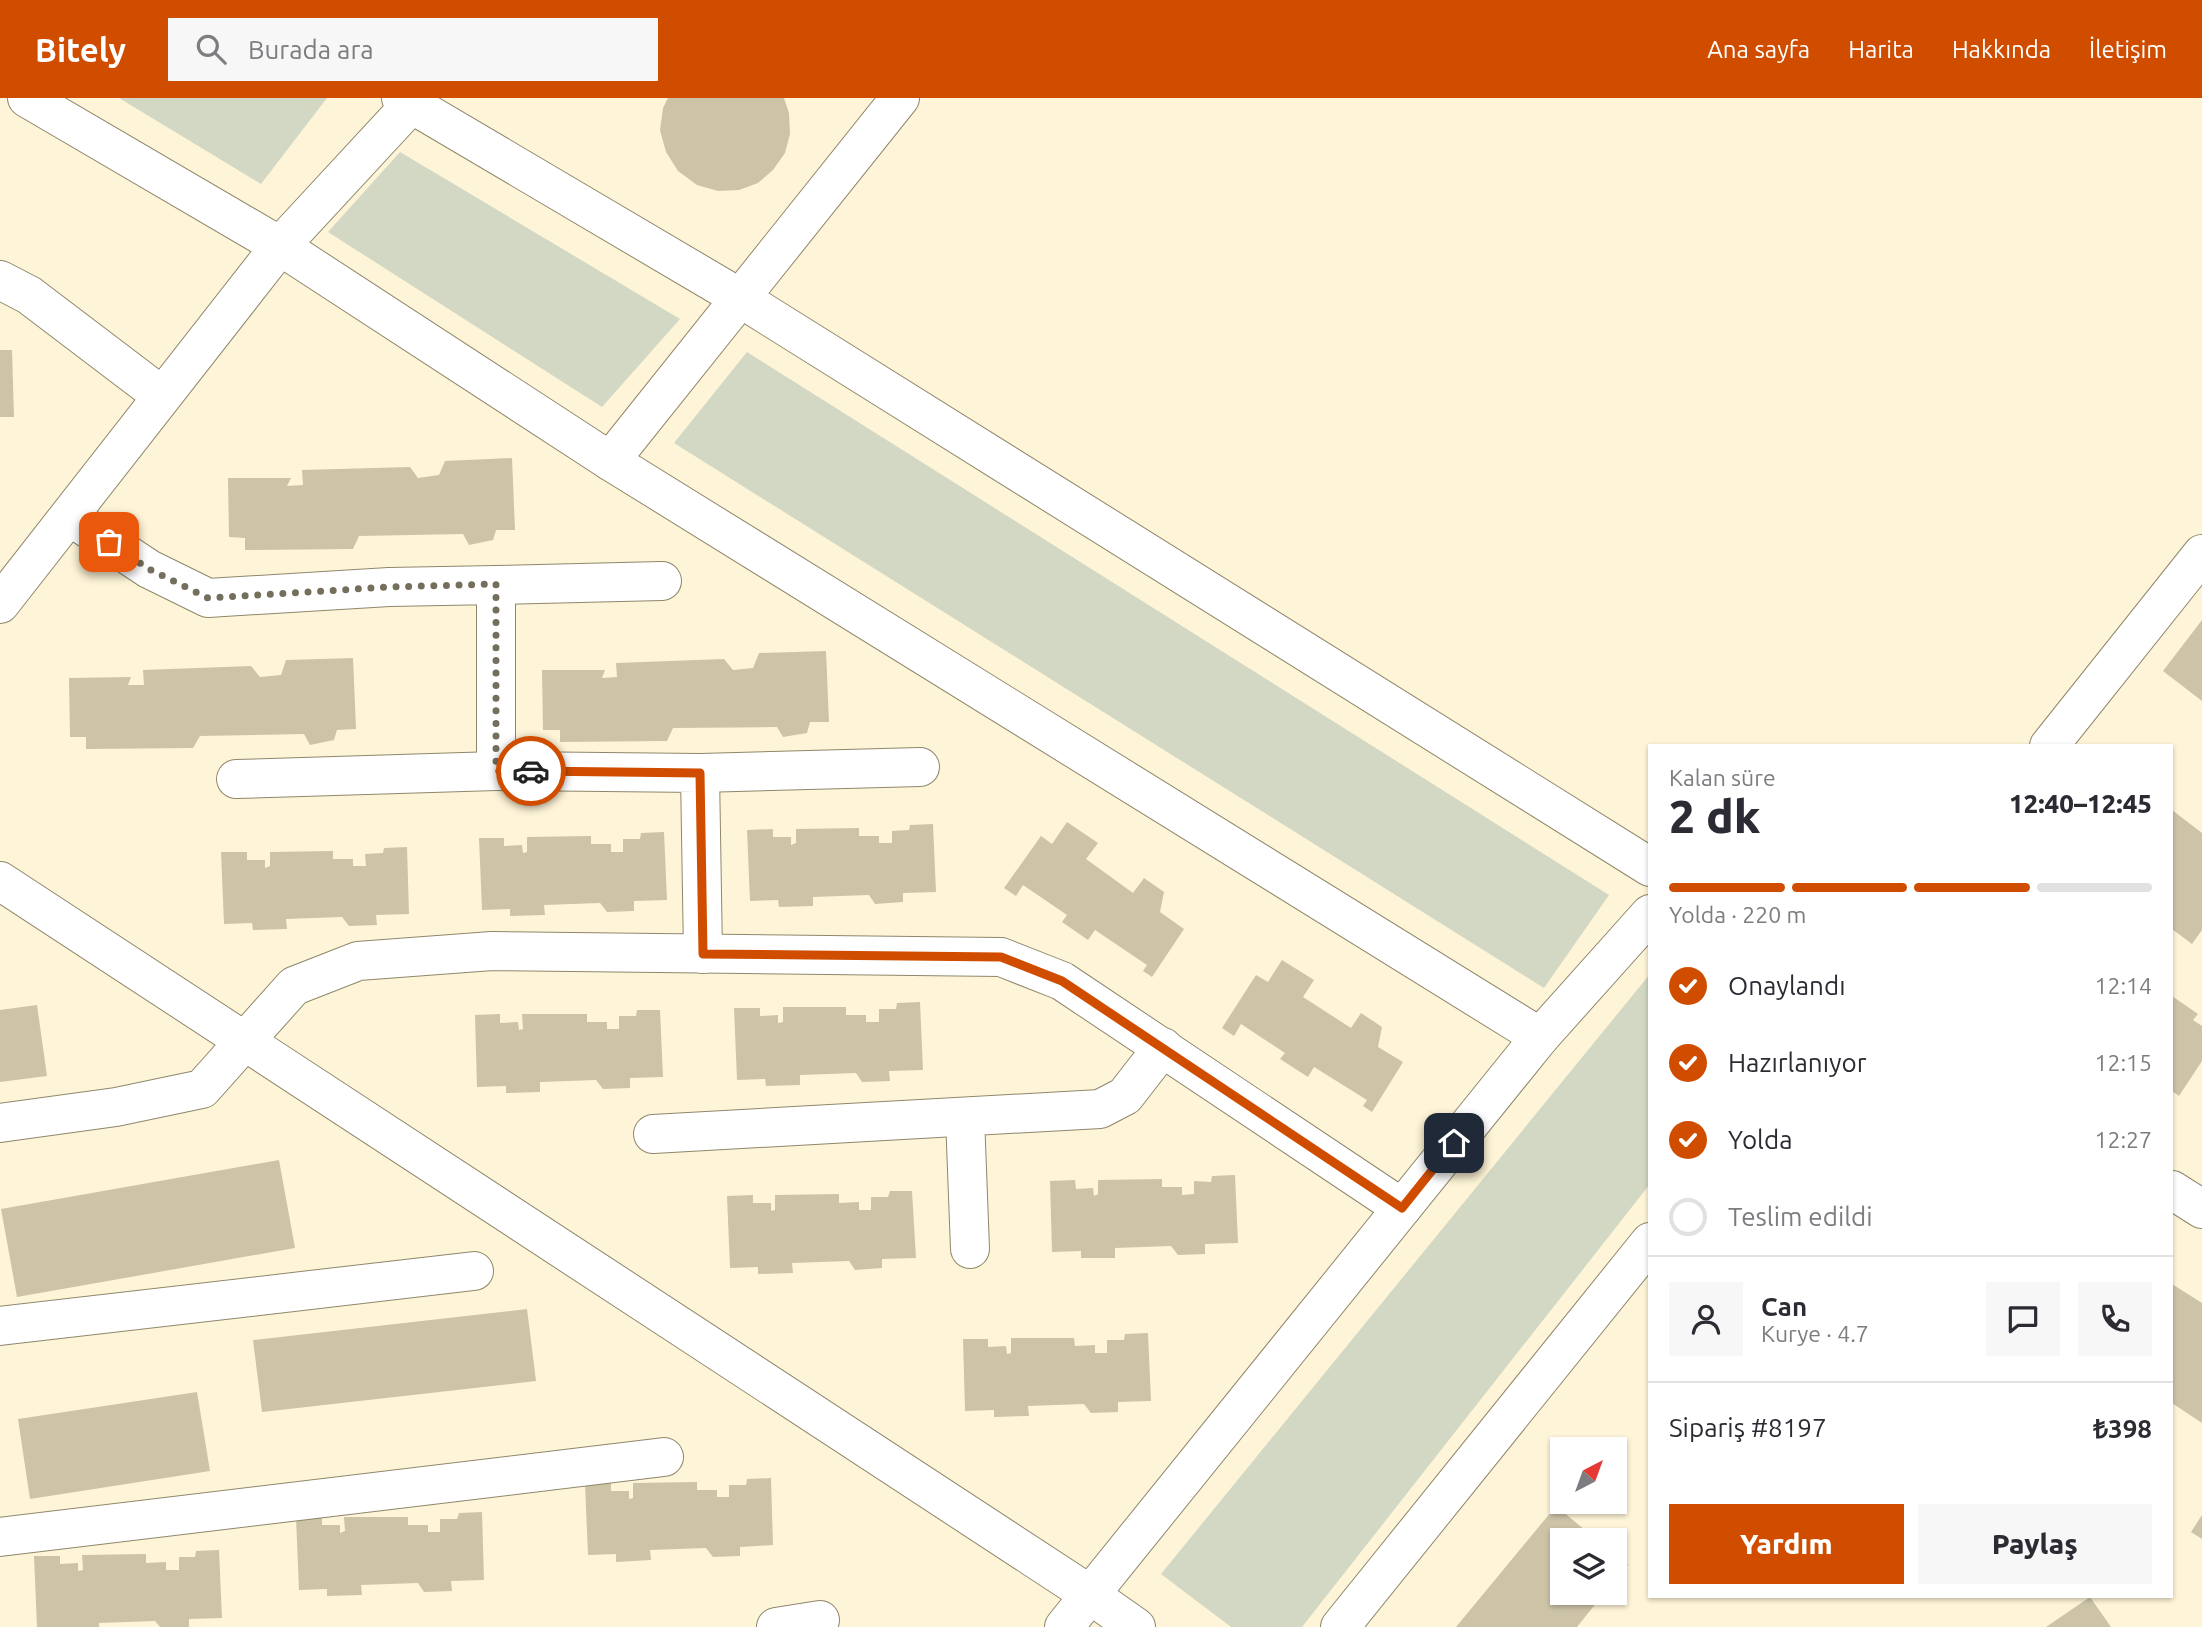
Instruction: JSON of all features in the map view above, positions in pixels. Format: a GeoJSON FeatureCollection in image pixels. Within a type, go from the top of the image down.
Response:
{"type":"FeatureCollection","features":[{"type":"Feature","properties":{"kind":"street"},"geometry":{"type":"LineString","coordinates":[[27,98],[280,246],[610,461],[1540,1037]]}},
{"type":"Feature","properties":{"kind":"street"},"geometry":{"type":"LineString","coordinates":[[610,461],[900,98]]}},
{"type":"Feature","properties":{"kind":"street"},"geometry":{"type":"LineString","coordinates":[[0,604],[280,246],[410,100],[740,298],[1648,866]]}},
{"type":"Feature","properties":{"kind":"street"},"geometry":{"type":"LineString","coordinates":[[0,280],[29,295],[162,396]]}},
{"type":"Feature","properties":{"kind":"street"},"geometry":{"type":"LineString","coordinates":[[69,516],[149,569],[208,598],[389,587],[662,580]]}},
{"type":"Feature","properties":{"kind":"street"},"geometry":{"type":"LineString","coordinates":[[2051,744],[2202,554]]}},
{"type":"Feature","properties":{"kind":"street"},"geometry":{"type":"LineString","coordinates":[[496,584],[496,771]]}},
{"type":"Feature","properties":{"kind":"street"},"geometry":{"type":"LineString","coordinates":[[236,779],[496,771],[700,773],[920,767]]}},
{"type":"Feature","properties":{"kind":"street"},"geometry":{"type":"LineString","coordinates":[[700,773],[703,954]]}},
{"type":"Feature","properties":{"kind":"street"},"geometry":{"type":"LineString","coordinates":[[0,881],[1136,1627]]}},
{"type":"Feature","properties":{"kind":"street"},"geometry":{"type":"LineString","coordinates":[[1063,1627],[1540,1037],[1648,916]]}},
{"type":"Feature","properties":{"kind":"street"},"geometry":{"type":"LineString","coordinates":[[0,1123],[116,1107],[202,1089],[294,986],[358,961],[492,951],[1001,957],[1062,981],[1402,1208]]}},
{"type":"Feature","properties":{"kind":"street"},"geometry":{"type":"LineString","coordinates":[[653,1134],[1100,1109],[1125,1096],[1163,1047]]}},
{"type":"Feature","properties":{"kind":"street"},"geometry":{"type":"LineString","coordinates":[[965,1117],[970,1250]]}},
{"type":"Feature","properties":{"kind":"street"},"geometry":{"type":"LineString","coordinates":[[2173,1191],[2202,1209]]}},
{"type":"Feature","properties":{"kind":"street"},"geometry":{"type":"LineString","coordinates":[[1340,1627],[1648,1244]]}},
{"type":"Feature","properties":{"kind":"street"},"geometry":{"type":"LineString","coordinates":[[0,1326],[474,1271]]}},
{"type":"Feature","properties":{"kind":"street"},"geometry":{"type":"LineString","coordinates":[[0,1537],[664,1457]]}},
{"type":"Feature","properties":{"kind":"street"},"geometry":{"type":"LineString","coordinates":[[776,1627],[820,1620]]}},
{"type":"Feature","properties":{"kind":"green space"},"geometry":{"type":"Polygon","coordinates":[[[119,98],[327,98],[261,184],[119,98]]]}},
{"type":"Feature","properties":{"kind":"green space"},"geometry":{"type":"Polygon","coordinates":[[[400,152],[680,319],[602,407],[328,232],[400,152]]]}},
{"type":"Feature","properties":{"kind":"green space"},"geometry":{"type":"Polygon","coordinates":[[[747,352],[1609,895],[1544,988],[674,443],[747,352]]]}},
{"type":"Feature","properties":{"kind":"green space"},"geometry":{"type":"Polygon","coordinates":[[[1648,976],[1648,1187],[1302,1627],[1231,1627],[1161,1574],[1648,976]]]}},
{"type":"Feature","properties":{"kind":"building"},"geometry":{"type":"Polygon","coordinates":[[[668,98],[784,98],[789,113],[790,134],[785,153],[773,170],[758,183],[739,190],[718,191],[697,185],[678,171],[666,152],[660,130],[663,108],[668,98]]]}},
{"type":"Feature","properties":{"kind":"building"},"geometry":{"type":"Polygon","coordinates":[[[0,350],[12,350],[14,417],[0,417],[0,350]]]}},
{"type":"Feature","properties":{"kind":"building"},"geometry":{"type":"Polygon","coordinates":[[[512,458],[515,530],[496,530],[493,540],[469,545],[463,534],[359,536],[353,549],[245,550],[245,538],[229,537],[228,478],[291,478],[287,486],[303,485],[302,470],[410,467],[418,478],[439,475],[445,461],[512,458]]]}},
{"type":"Feature","properties":{"kind":"building"},"geometry":{"type":"Polygon","coordinates":[[[2202,620],[2202,701],[2163,671],[2202,620]]]}},
{"type":"Feature","properties":{"kind":"building"},"geometry":{"type":"Polygon","coordinates":[[[826,651],[829,722],[810,722],[807,733],[783,737],[777,727],[673,728],[667,741],[560,742],[560,730],[543,730],[542,670],[605,670],[602,678],[617,677],[616,663],[724,659],[733,670],[753,668],[759,653],[826,651]]]}},
{"type":"Feature","properties":{"kind":"building"},"geometry":{"type":"Polygon","coordinates":[[[353,658],[356,729],[337,730],[334,740],[310,745],[304,734],[200,736],[193,748],[86,749],[86,737],[70,737],[69,678],[131,677],[128,685],[144,685],[143,670],[251,666],[260,677],[281,675],[286,660],[353,658]]]}},
{"type":"Feature","properties":{"kind":"building"},"geometry":{"type":"Polygon","coordinates":[[[2173,811],[2202,833],[2202,930],[2192,944],[2173,930],[2173,811]]]}},
{"type":"Feature","properties":{"kind":"building"},"geometry":{"type":"Polygon","coordinates":[[[1067,822],[1098,843],[1086,859],[1133,893],[1144,878],[1164,892],[1160,912],[1184,929],[1152,977],[1143,971],[1147,965],[1095,930],[1088,940],[1062,922],[1067,915],[1023,885],[1016,896],[1004,888],[1041,836],[1052,844],[1067,822]]]}},
{"type":"Feature","properties":{"kind":"building"},"geometry":{"type":"Polygon","coordinates":[[[933,824],[936,892],[903,893],[903,902],[875,904],[869,895],[813,897],[813,906],[779,907],[778,900],[750,901],[747,830],[773,829],[773,837],[791,837],[791,845],[796,843],[796,829],[859,828],[859,836],[879,836],[879,843],[892,843],[892,831],[909,830],[910,825],[933,824]]]}},
{"type":"Feature","properties":{"kind":"building"},"geometry":{"type":"Polygon","coordinates":[[[664,832],[667,900],[634,901],[634,911],[607,912],[600,903],[544,905],[545,915],[510,916],[510,909],[482,910],[479,838],[504,838],[504,846],[522,845],[523,853],[527,852],[527,837],[591,836],[591,844],[611,844],[611,852],[623,852],[623,839],[640,839],[641,833],[664,832]]]}},
{"type":"Feature","properties":{"kind":"building"},"geometry":{"type":"Polygon","coordinates":[[[407,847],[409,914],[376,915],[377,925],[349,926],[342,917],[286,919],[287,929],[253,930],[252,923],[224,924],[221,852],[247,852],[247,860],[265,860],[265,868],[270,866],[270,852],[333,851],[333,859],[353,859],[353,866],[366,866],[365,854],[383,853],[384,848],[407,847]]]}},
{"type":"Feature","properties":{"kind":"building"},"geometry":{"type":"Polygon","coordinates":[[[1282,960],[1314,980],[1303,997],[1351,1028],[1361,1013],[1382,1027],[1378,1047],[1403,1062],[1372,1112],[1363,1106],[1367,1100],[1314,1067],[1308,1077],[1280,1059],[1285,1053],[1241,1024],[1234,1036],[1222,1028],[1256,975],[1268,982],[1282,960]]]}},
{"type":"Feature","properties":{"kind":"building"},"geometry":{"type":"Polygon","coordinates":[[[2173,997],[2198,1014],[2193,1020],[2202,1026],[2202,1061],[2179,1096],[2173,1092],[2173,997]]]}},
{"type":"Feature","properties":{"kind":"building"},"geometry":{"type":"Polygon","coordinates":[[[920,1002],[923,1070],[889,1071],[890,1081],[862,1082],[856,1073],[800,1075],[800,1085],[766,1086],[765,1079],[737,1080],[734,1008],[760,1008],[760,1016],[778,1015],[778,1023],[783,1022],[783,1007],[846,1007],[846,1015],[866,1015],[866,1022],[879,1022],[879,1009],[896,1009],[897,1003],[920,1002]]]}},
{"type":"Feature","properties":{"kind":"building"},"geometry":{"type":"Polygon","coordinates":[[[37,1005],[47,1076],[0,1082],[0,1010],[37,1005]]]}},
{"type":"Feature","properties":{"kind":"building"},"geometry":{"type":"Polygon","coordinates":[[[637,1010],[660,1010],[663,1077],[630,1078],[630,1088],[603,1089],[596,1080],[540,1082],[540,1092],[506,1093],[506,1086],[477,1087],[475,1015],[500,1014],[500,1023],[518,1022],[519,1030],[523,1029],[522,1014],[587,1014],[587,1022],[607,1022],[607,1029],[619,1029],[619,1016],[636,1016],[637,1010]]]}},
{"type":"Feature","properties":{"kind":"building"},"geometry":{"type":"Polygon","coordinates":[[[279,1160],[295,1248],[17,1297],[1,1209],[279,1160]]]}},
{"type":"Feature","properties":{"kind":"building"},"geometry":{"type":"Polygon","coordinates":[[[1235,1175],[1238,1243],[1205,1244],[1205,1254],[1178,1255],[1171,1246],[1115,1248],[1115,1258],[1081,1258],[1081,1251],[1052,1252],[1050,1181],[1075,1180],[1076,1189],[1093,1188],[1094,1196],[1098,1194],[1098,1180],[1162,1179],[1162,1187],[1182,1187],[1182,1195],[1194,1194],[1194,1181],[1211,1182],[1212,1176],[1235,1175]]]}},
{"type":"Feature","properties":{"kind":"building"},"geometry":{"type":"Polygon","coordinates":[[[890,1191],[912,1191],[916,1258],[882,1259],[882,1268],[855,1270],[849,1261],[792,1263],[793,1273],[758,1274],[758,1267],[730,1268],[727,1196],[753,1195],[753,1203],[771,1203],[771,1211],[775,1210],[775,1195],[839,1194],[839,1203],[859,1202],[859,1210],[871,1210],[871,1197],[888,1197],[890,1191]]]}},
{"type":"Feature","properties":{"kind":"building"},"geometry":{"type":"Polygon","coordinates":[[[2173,1285],[2202,1303],[2202,1423],[2173,1404],[2173,1285]]]}},
{"type":"Feature","properties":{"kind":"building"},"geometry":{"type":"Polygon","coordinates":[[[527,1309],[536,1381],[262,1412],[253,1340],[527,1309]]]}},
{"type":"Feature","properties":{"kind":"building"},"geometry":{"type":"Polygon","coordinates":[[[1148,1333],[1151,1401],[1118,1402],[1118,1412],[1091,1413],[1084,1404],[1028,1406],[1029,1416],[994,1417],[994,1410],[965,1411],[963,1339],[988,1339],[988,1347],[1006,1346],[1007,1354],[1011,1353],[1011,1338],[1074,1338],[1075,1346],[1095,1345],[1095,1353],[1107,1353],[1107,1340],[1124,1340],[1125,1334],[1148,1333]]]}},
{"type":"Feature","properties":{"kind":"building"},"geometry":{"type":"Polygon","coordinates":[[[197,1392],[210,1471],[30,1499],[18,1419],[197,1392]]]}},
{"type":"Feature","properties":{"kind":"building"},"geometry":{"type":"Polygon","coordinates":[[[771,1478],[773,1545],[740,1547],[740,1556],[713,1557],[706,1548],[650,1550],[651,1560],[616,1562],[616,1554],[588,1555],[585,1484],[611,1483],[611,1491],[629,1491],[629,1499],[633,1498],[633,1483],[697,1482],[697,1490],[717,1490],[717,1497],[729,1497],[729,1485],[746,1485],[747,1479],[771,1478]]]}},
{"type":"Feature","properties":{"kind":"building"},"geometry":{"type":"Polygon","coordinates":[[[482,1512],[484,1580],[451,1581],[452,1591],[424,1592],[418,1583],[361,1585],[362,1595],[327,1596],[327,1589],[299,1590],[296,1518],[322,1517],[322,1525],[340,1525],[340,1533],[345,1531],[344,1517],[408,1517],[408,1525],[428,1525],[428,1532],[440,1532],[440,1519],[457,1519],[459,1513],[482,1512]]]}},
{"type":"Feature","properties":{"kind":"building"},"geometry":{"type":"Polygon","coordinates":[[[1550,1513],[1566,1514],[1583,1528],[1550,1528],[1550,1605],[1595,1605],[1577,1627],[1456,1627],[1550,1513]]]}},
{"type":"Feature","properties":{"kind":"building"},"geometry":{"type":"Polygon","coordinates":[[[2202,1515],[2202,1539],[2191,1532],[2202,1515]]]}},
{"type":"Feature","properties":{"kind":"building"},"geometry":{"type":"Polygon","coordinates":[[[219,1550],[222,1618],[189,1619],[189,1627],[160,1627],[155,1621],[99,1623],[99,1627],[37,1627],[34,1556],[60,1556],[60,1564],[78,1563],[78,1571],[83,1570],[82,1555],[146,1554],[146,1563],[166,1562],[166,1570],[179,1570],[179,1557],[195,1557],[196,1551],[219,1550]]]}},
{"type":"Feature","properties":{"kind":"building"},"geometry":{"type":"Polygon","coordinates":[[[2091,1598],[2111,1627],[2046,1627],[2091,1598]]]}},
{"type":"Feature","properties":{"kind":"way so far"},"geometry":{"type":"LineString","coordinates":[[109,542],[149,569],[208,598],[389,587],[496,584],[496,771],[531,771]]}},
{"type":"Feature","properties":{"kind":"route"},"geometry":{"type":"LineString","coordinates":[[531,771],[700,773],[703,954],[1001,957],[1062,981],[1402,1208],[1454,1143]]}}]}
